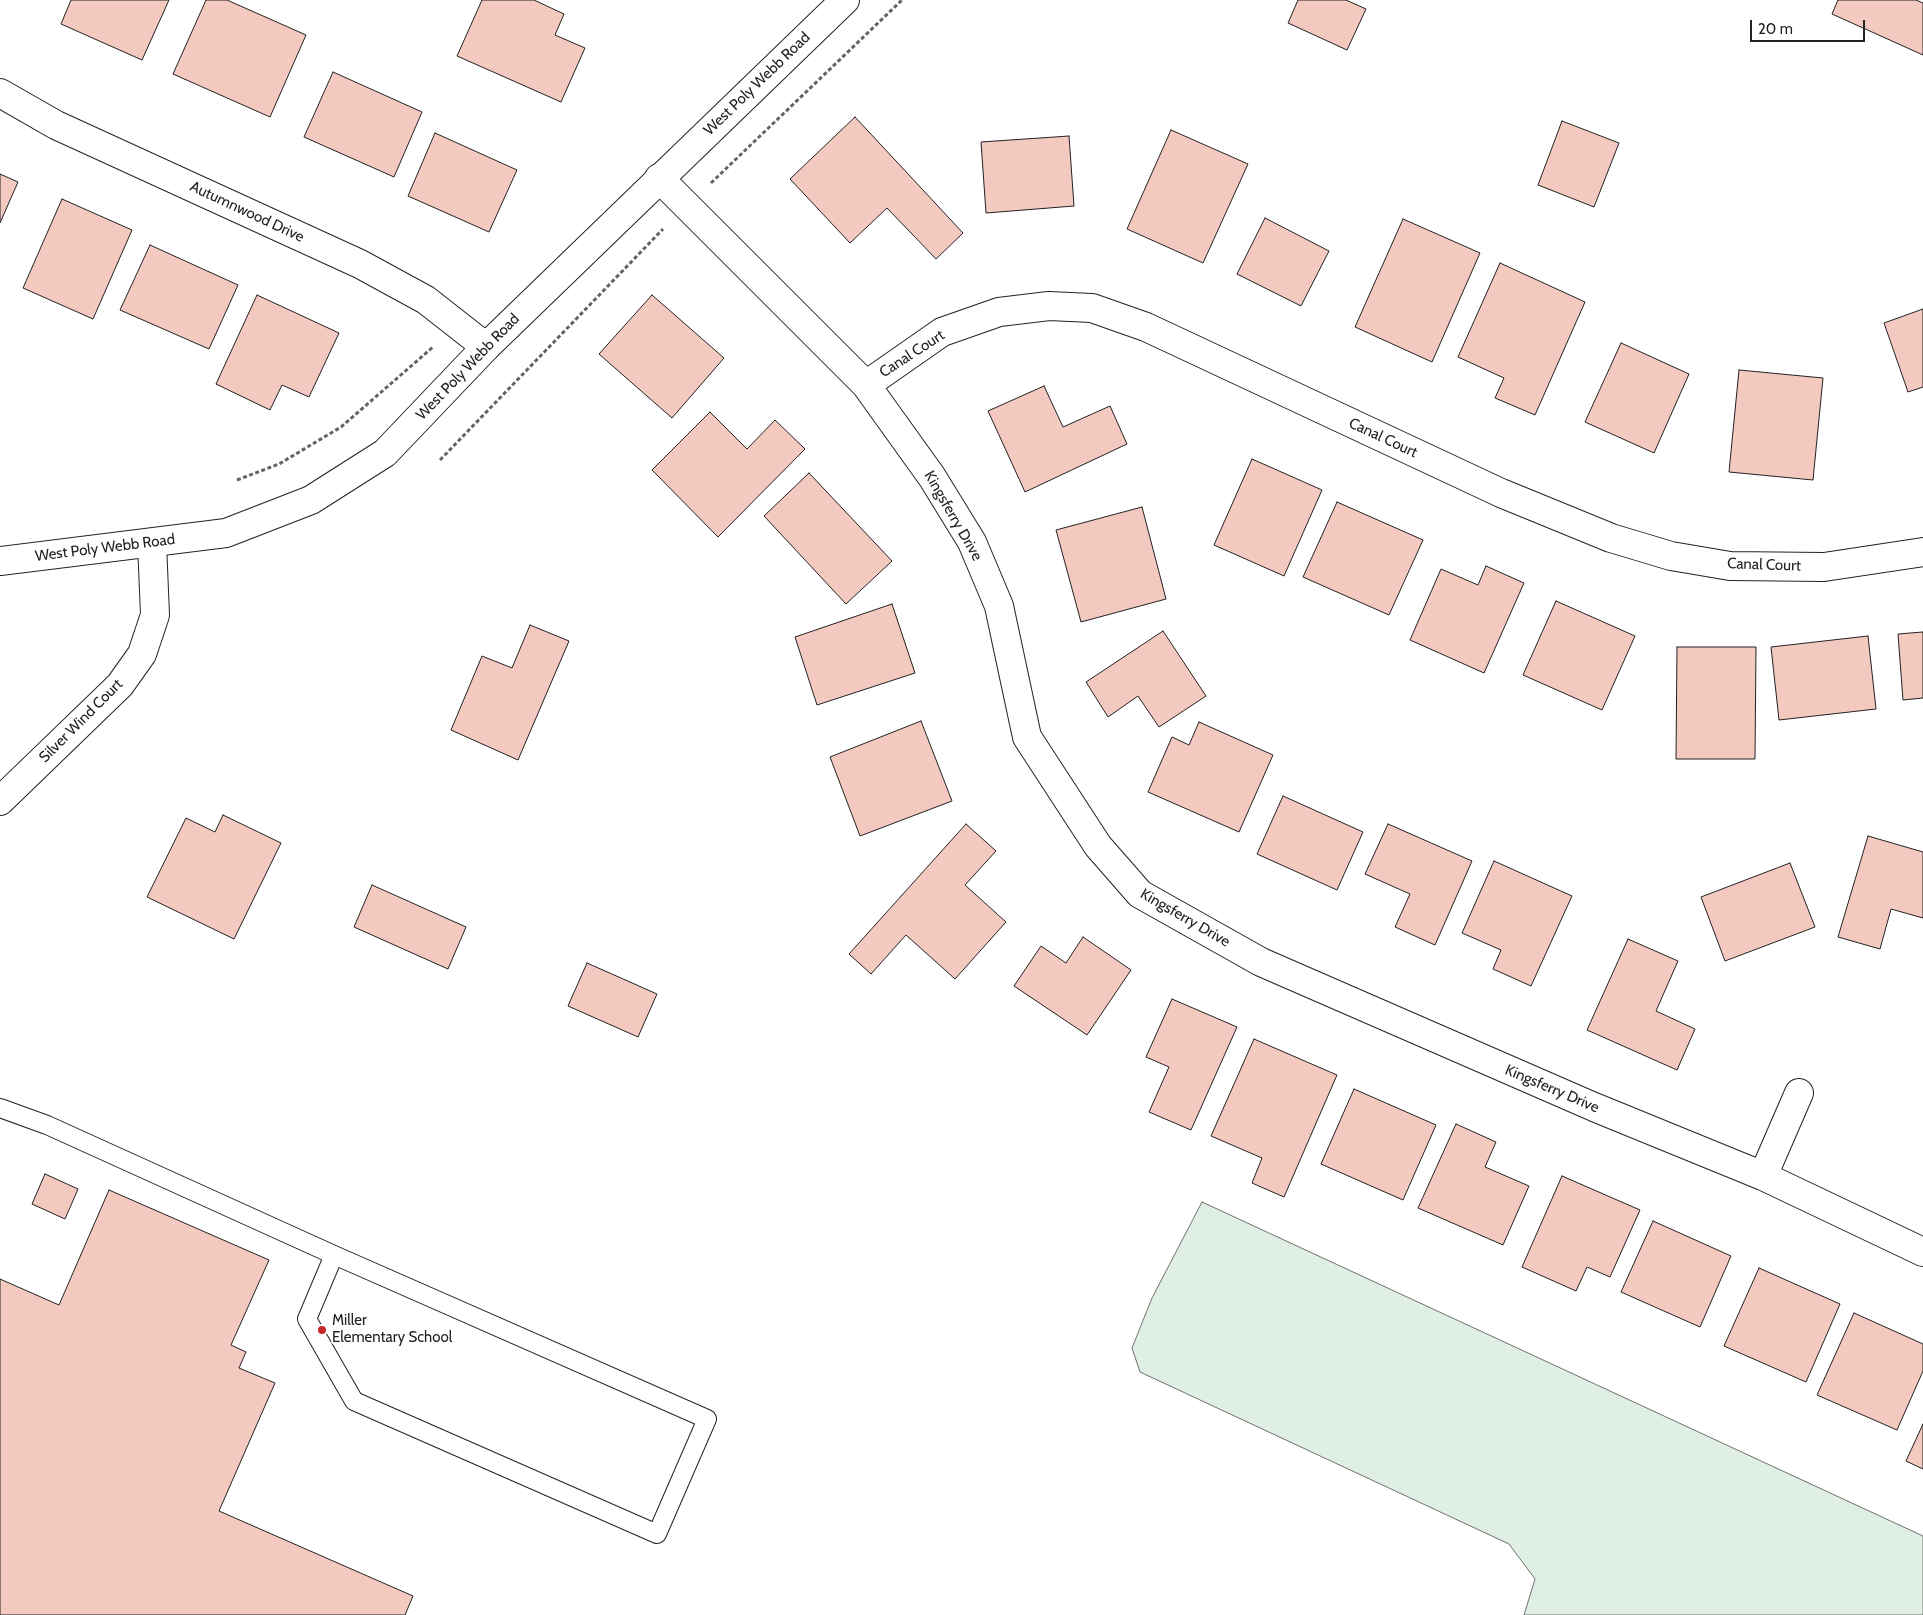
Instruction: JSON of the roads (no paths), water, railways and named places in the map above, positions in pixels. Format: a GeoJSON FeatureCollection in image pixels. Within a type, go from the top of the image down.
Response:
{"type":"FeatureCollection","features":[{"type":"Feature","properties":{"kind":"street","name":"West Poly Webb Road"},"geometry":{"type":"LineString","coordinates":[[0,561],[226,532],[311,500],[385,453],[486,347],[845,0]]}},
{"type":"Feature","properties":{"kind":"street","name":"Autumnwood Drive"},"geometry":{"type":"LineString","coordinates":[[0,93],[56,125],[360,264],[426,300],[486,347]]}},
{"type":"Feature","properties":{"kind":"street","name":"Kingsferry Drive"},"geometry":{"type":"LineString","coordinates":[[659,178],[866,385],[932,477],[972,542],[999,606],[1027,736],[1098,846],[1140,894],[1261,962],[1594,1107],[1763,1176],[1923,1252]]}},
{"type":"Feature","properties":{"kind":"street","name":"Canal Court"},"geometry":{"type":"LineString","coordinates":[[866,385],[942,332],[1000,312],[1049,306],[1092,308],[1146,327],[1501,493],[1611,538],[1671,556],[1730,566],[1824,567],[1923,552]]}},
{"type":"Feature","properties":{"kind":"street","name":"Silver Wind Court"},"geometry":{"type":"LineString","coordinates":[[0,801],[120,685],[142,654],[155,615],[152,542]]}},
{"type":"Feature","properties":{"kind":"street"},"geometry":{"type":"LineString","coordinates":[[1763,1176],[1799,1093]]}},
{"type":"Feature","properties":{"kind":"lane"},"geometry":{"type":"LineString","coordinates":[[0,1108],[47,1125],[334,1255],[707,1420],[657,1534],[354,1401],[307,1319],[334,1255]]}},
{"type":"Feature","properties":{"kind":"place","name":"Miller Elementary School"},"geometry":{"type":"Point","coordinates":[322,1330]}}]}
